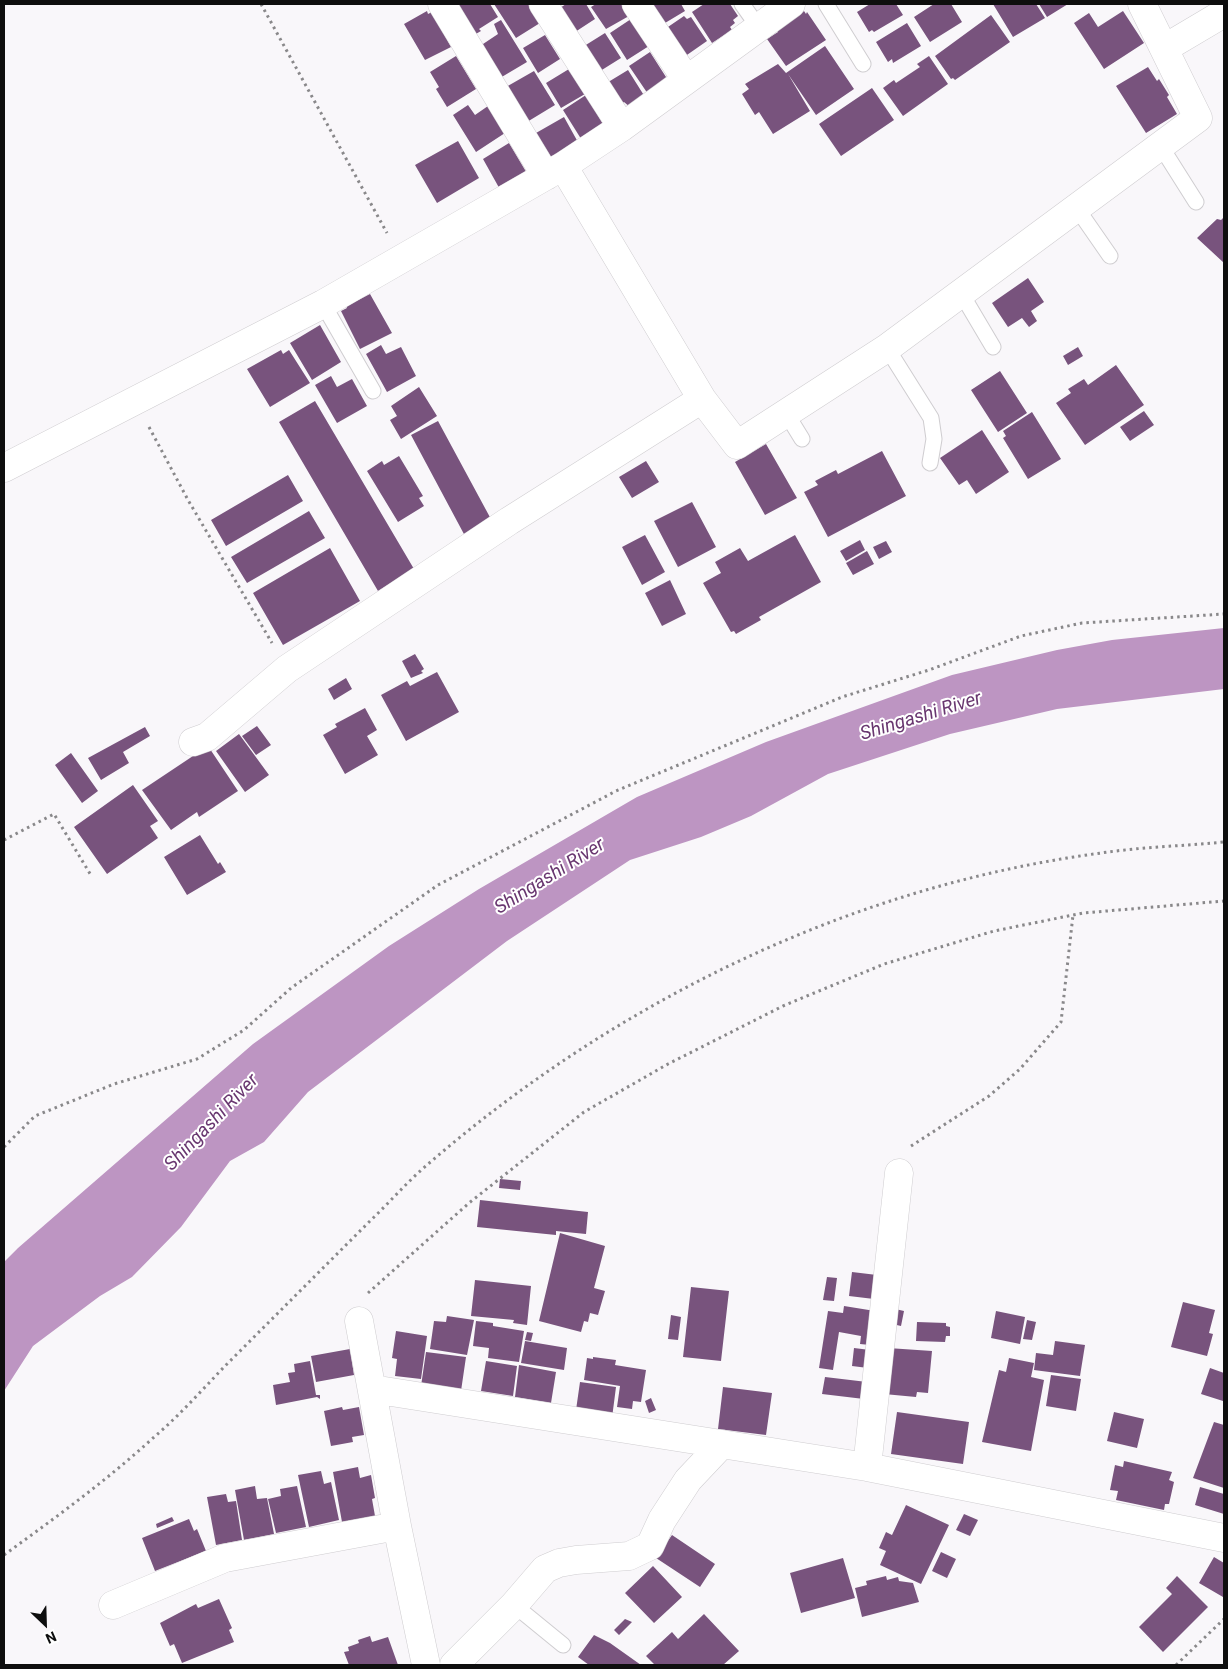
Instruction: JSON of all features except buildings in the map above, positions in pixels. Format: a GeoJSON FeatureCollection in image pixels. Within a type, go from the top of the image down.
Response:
{"type":"FeatureCollection","features":[{"type":"Feature","properties":{"kind":"street"},"geometry":{"type":"LineString","coordinates":[[442,4],[555,171],[702,399],[737,445],[887,348],[1076,206],[1198,118],[1142,4]]}},
{"type":"Feature","properties":{"kind":"street"},"geometry":{"type":"LineString","coordinates":[[543,4],[622,126]]}},
{"type":"Feature","properties":{"kind":"street"},"geometry":{"type":"LineString","coordinates":[[636,4],[686,80]]}},
{"type":"Feature","properties":{"kind":"street"},"geometry":{"type":"LineString","coordinates":[[4,468],[136,402],[323,304],[555,171],[622,126],[791,4]]}},
{"type":"Feature","properties":{"kind":"street"},"geometry":{"type":"LineString","coordinates":[[1165,48],[1224,13]]}},
{"type":"Feature","properties":{"kind":"street"},"geometry":{"type":"LineString","coordinates":[[193,742],[207,737],[287,669],[508,521],[702,399]]}},
{"type":"Feature","properties":{"kind":"street"},"geometry":{"type":"LineString","coordinates":[[868,1467],[899,1173]]}},
{"type":"Feature","properties":{"kind":"street"},"geometry":{"type":"LineString","coordinates":[[359,1321],[397,1526],[426,1665]]}},
{"type":"Feature","properties":{"kind":"street"},"geometry":{"type":"LineString","coordinates":[[372,1389],[868,1467],[1224,1538]]}},
{"type":"Feature","properties":{"kind":"street"},"geometry":{"type":"LineString","coordinates":[[454,1665],[514,1605],[545,1569],[559,1563],[630,1556],[650,1546],[662,1520],[688,1480],[722,1444]]}},
{"type":"Feature","properties":{"kind":"street"},"geometry":{"type":"LineString","coordinates":[[113,1605],[225,1558],[397,1526]]}},
{"type":"Feature","properties":{"kind":"lane"},"geometry":{"type":"LineString","coordinates":[[742,4],[759,28]]}},
{"type":"Feature","properties":{"kind":"lane"},"geometry":{"type":"LineString","coordinates":[[826,4],[863,64]]}},
{"type":"Feature","properties":{"kind":"lane"},"geometry":{"type":"LineString","coordinates":[[1160,145],[1196,202]]}},
{"type":"Feature","properties":{"kind":"lane"},"geometry":{"type":"LineString","coordinates":[[1076,206],[1110,256]]}},
{"type":"Feature","properties":{"kind":"lane"},"geometry":{"type":"LineString","coordinates":[[961,293],[993,347]]}},
{"type":"Feature","properties":{"kind":"lane"},"geometry":{"type":"LineString","coordinates":[[323,304],[373,391]]}},
{"type":"Feature","properties":{"kind":"lane"},"geometry":{"type":"LineString","coordinates":[[887,348],[931,418],[934,439],[930,463]]}},
{"type":"Feature","properties":{"kind":"lane"},"geometry":{"type":"LineString","coordinates":[[786,413],[802,439]]}},
{"type":"Feature","properties":{"kind":"lane"},"geometry":{"type":"LineString","coordinates":[[514,1605],[563,1645]]}},
{"type":"Feature","properties":{"kind":"path"},"geometry":{"type":"LineString","coordinates":[[261,4],[402,260]]}},
{"type":"Feature","properties":{"kind":"path"},"geometry":{"type":"LineString","coordinates":[[136,402],[188,500],[287,669]]}},
{"type":"Feature","properties":{"kind":"path"},"geometry":{"type":"LineString","coordinates":[[4,1147],[35,1116],[114,1084],[197,1059],[244,1030],[291,988],[438,885],[625,787],[842,697],[929,670],[1021,636],[1082,623],[1187,618],[1224,614]]}},
{"type":"Feature","properties":{"kind":"path"},"geometry":{"type":"LineString","coordinates":[[4,840],[54,814],[92,877]]}},
{"type":"Feature","properties":{"kind":"path"},"geometry":{"type":"LineString","coordinates":[[4,1555],[67,1509],[154,1438],[426,1166],[511,1098],[596,1040],[668,997],[732,963],[813,929],[913,894],[1006,870],[1100,853],[1224,842]]}},
{"type":"Feature","properties":{"kind":"path"},"geometry":{"type":"LineString","coordinates":[[359,1321],[365,1296],[469,1203],[584,1112],[668,1064],[783,1006],[884,964],[994,931],[1073,914],[1224,901]]}},
{"type":"Feature","properties":{"kind":"path"},"geometry":{"type":"LineString","coordinates":[[899,1173],[904,1157],[911,1146],[989,1096],[1020,1069],[1061,1022],[1073,914]]}},
{"type":"Feature","properties":{"kind":"path"},"geometry":{"type":"LineString","coordinates":[[1176,1665],[1224,1619]]}},
{"type":"Feature","properties":{"kind":"water","name":"Shingashi River"},"geometry":{"type":"Polygon","coordinates":[[[1224,628],[1224,689],[1057,709],[950,734],[828,774],[751,816],[701,837],[630,860],[507,941],[308,1092],[264,1142],[230,1161],[181,1227],[132,1277],[100,1296],[33,1346],[4,1391],[4,1262],[253,1044],[389,946],[479,889],[637,797],[766,742],[952,675],[1057,650],[1112,640],[1224,628]]]}}]}
